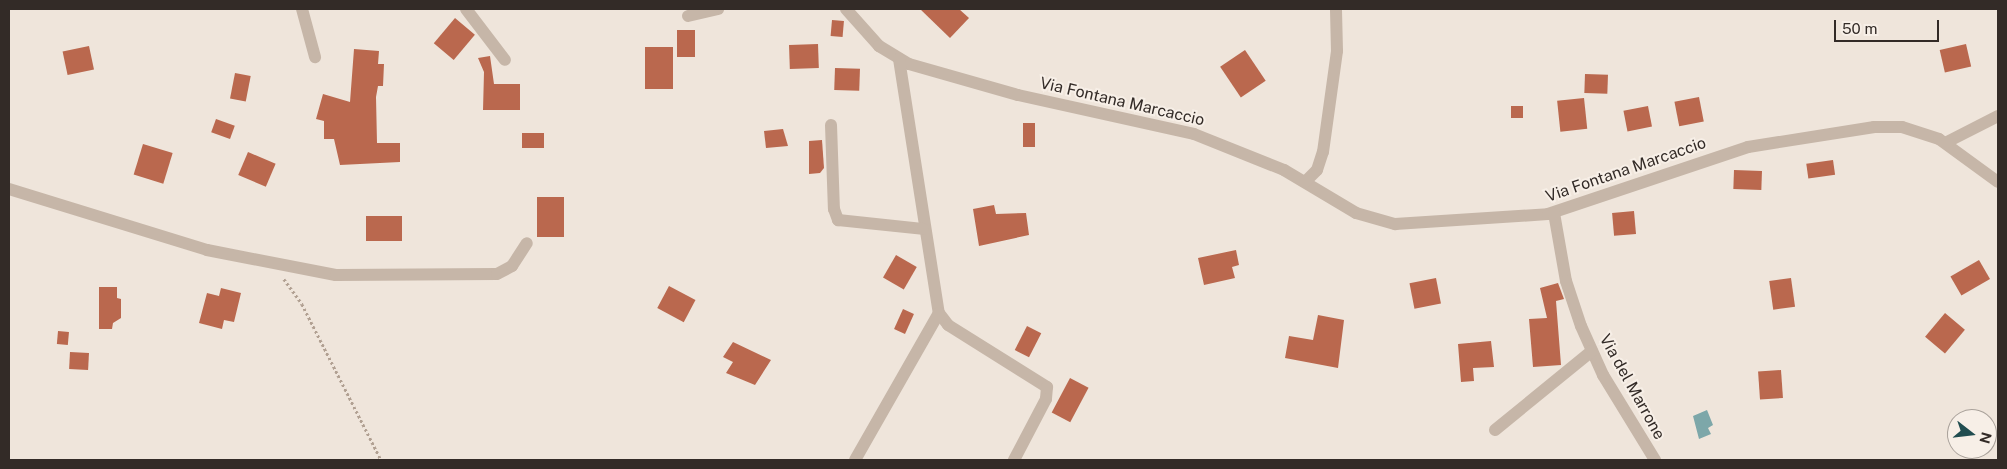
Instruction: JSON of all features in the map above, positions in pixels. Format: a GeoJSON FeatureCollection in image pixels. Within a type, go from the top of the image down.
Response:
{"type":"FeatureCollection","features":[{"type":"Feature","properties":{"kind":"street"},"geometry":{"type":"LineString","coordinates":[[302,9],[315,57]]}},
{"type":"Feature","properties":{"kind":"street"},"geometry":{"type":"LineString","coordinates":[[466,9],[505,60]]}},
{"type":"Feature","properties":{"kind":"street"},"geometry":{"type":"LineString","coordinates":[[688,16],[718,9]]}},
{"type":"Feature","properties":{"kind":"street","name":"Via Fontana Marcaccio"},"geometry":{"type":"LineString","coordinates":[[846,9],[869,36],[899,60],[1018,95],[1184,131],[1261,159],[1305,182],[1350,211],[1395,224],[1554,212],[1684,166],[1779,140],[1889,126],[1947,142],[1998,182]]}},
{"type":"Feature","properties":{"kind":"street"},"geometry":{"type":"LineString","coordinates":[[1305,182],[1317,170],[1323,152],[1337,51],[1336,9]]}},
{"type":"Feature","properties":{"kind":"street"},"geometry":{"type":"LineString","coordinates":[[899,60],[923,229],[939,313],[948,325],[1046,384],[1046,399],[1014,460]]}},
{"type":"Feature","properties":{"kind":"street"},"geometry":{"type":"LineString","coordinates":[[1947,142],[1998,116]]}},
{"type":"Feature","properties":{"kind":"street"},"geometry":{"type":"LineString","coordinates":[[831,125],[834,209],[838,220],[923,229]]}},
{"type":"Feature","properties":{"kind":"street"},"geometry":{"type":"LineString","coordinates":[[9,189],[208,250],[336,276],[497,274],[512,266],[527,243]]}},
{"type":"Feature","properties":{"kind":"street","name":"Via del Marrone"},"geometry":{"type":"LineString","coordinates":[[1554,212],[1569,292],[1592,351],[1655,460]]}},
{"type":"Feature","properties":{"kind":"street"},"geometry":{"type":"LineString","coordinates":[[855,460],[939,313]]}},
{"type":"Feature","properties":{"kind":"street"},"geometry":{"type":"LineString","coordinates":[[1495,430],[1592,351]]}},
{"type":"Feature","properties":{"kind":"path"},"geometry":{"type":"LineString","coordinates":[[279,274],[302,304],[382,460]]}},
{"type":"Feature","properties":{"kind":"water"},"geometry":{"type":"Polygon","coordinates":[[[1707,410],[1713,425],[1708,428],[1711,434],[1699,439],[1693,416],[1707,410]]]}},
{"type":"Feature","properties":{"kind":"building"},"geometry":{"type":"Polygon","coordinates":[[[920,9],[959,9],[969,18],[950,38],[920,9]]]}},
{"type":"Feature","properties":{"kind":"building"},"geometry":{"type":"Polygon","coordinates":[[[455,18],[475,35],[454,60],[434,43],[455,18]]]}},
{"type":"Feature","properties":{"kind":"building"},"geometry":{"type":"Polygon","coordinates":[[[832,20],[844,21],[843,37],[831,36],[832,20]]]}},
{"type":"Feature","properties":{"kind":"building"},"geometry":{"type":"Polygon","coordinates":[[[677,30],[695,30],[695,57],[677,57],[677,30]]]}},
{"type":"Feature","properties":{"kind":"building"},"geometry":{"type":"Polygon","coordinates":[[[818,44],[819,68],[790,69],[789,45],[818,44]]]}},
{"type":"Feature","properties":{"kind":"building"},"geometry":{"type":"Polygon","coordinates":[[[1966,44],[1971,66],[1945,72],[1940,50],[1966,44]]]}},
{"type":"Feature","properties":{"kind":"building"},"geometry":{"type":"Polygon","coordinates":[[[89,46],[94,69],[68,75],[63,52],[89,46]]]}},
{"type":"Feature","properties":{"kind":"building"},"geometry":{"type":"Polygon","coordinates":[[[645,47],[673,47],[673,89],[645,89],[645,47]]]}},
{"type":"Feature","properties":{"kind":"building"},"geometry":{"type":"Polygon","coordinates":[[[354,49],[379,51],[378,64],[384,64],[383,86],[378,86],[376,97],[377,143],[400,143],[400,162],[340,165],[334,139],[324,139],[324,121],[316,119],[323,94],[350,102],[354,49]]]}},
{"type":"Feature","properties":{"kind":"building"},"geometry":{"type":"Polygon","coordinates":[[[1245,50],[1266,81],[1241,97],[1220,67],[1245,50]]]}},
{"type":"Feature","properties":{"kind":"building"},"geometry":{"type":"Polygon","coordinates":[[[490,56],[494,84],[520,84],[520,110],[483,110],[484,72],[478,58],[490,56]]]}},
{"type":"Feature","properties":{"kind":"building"},"geometry":{"type":"Polygon","coordinates":[[[835,68],[860,69],[859,91],[834,90],[835,68]]]}},
{"type":"Feature","properties":{"kind":"building"},"geometry":{"type":"Polygon","coordinates":[[[235,73],[251,76],[246,102],[230,99],[235,73]]]}},
{"type":"Feature","properties":{"kind":"building"},"geometry":{"type":"Polygon","coordinates":[[[1585,74],[1608,75],[1607,94],[1584,93],[1585,74]]]}},
{"type":"Feature","properties":{"kind":"building"},"geometry":{"type":"Polygon","coordinates":[[[1699,97],[1704,122],[1679,126],[1674,102],[1699,97]]]}},
{"type":"Feature","properties":{"kind":"building"},"geometry":{"type":"Polygon","coordinates":[[[1584,98],[1587,129],[1560,132],[1557,101],[1584,98]]]}},
{"type":"Feature","properties":{"kind":"building"},"geometry":{"type":"Polygon","coordinates":[[[1511,106],[1523,106],[1523,118],[1511,118],[1511,106]]]}},
{"type":"Feature","properties":{"kind":"building"},"geometry":{"type":"Polygon","coordinates":[[[1648,106],[1652,127],[1627,131],[1623,111],[1648,106]]]}},
{"type":"Feature","properties":{"kind":"building"},"geometry":{"type":"Polygon","coordinates":[[[216,119],[235,126],[230,139],[211,132],[216,119]]]}},
{"type":"Feature","properties":{"kind":"building"},"geometry":{"type":"Polygon","coordinates":[[[1023,123],[1035,123],[1035,147],[1023,147],[1023,123]]]}},
{"type":"Feature","properties":{"kind":"building"},"geometry":{"type":"Polygon","coordinates":[[[783,129],[788,146],[766,148],[764,131],[783,129]]]}},
{"type":"Feature","properties":{"kind":"building"},"geometry":{"type":"Polygon","coordinates":[[[522,133],[544,133],[544,148],[522,148],[522,133]]]}},
{"type":"Feature","properties":{"kind":"building"},"geometry":{"type":"Polygon","coordinates":[[[822,140],[824,168],[820,173],[809,174],[809,141],[822,140]]]}},
{"type":"Feature","properties":{"kind":"building"},"geometry":{"type":"Polygon","coordinates":[[[143,144],[173,153],[163,184],[134,175],[143,144]]]}},
{"type":"Feature","properties":{"kind":"building"},"geometry":{"type":"Polygon","coordinates":[[[248,152],[276,164],[266,187],[238,175],[248,152]]]}},
{"type":"Feature","properties":{"kind":"building"},"geometry":{"type":"Polygon","coordinates":[[[1833,160],[1835,175],[1808,179],[1806,164],[1833,160]]]}},
{"type":"Feature","properties":{"kind":"building"},"geometry":{"type":"Polygon","coordinates":[[[1734,170],[1762,171],[1761,190],[1733,189],[1734,170]]]}},
{"type":"Feature","properties":{"kind":"building"},"geometry":{"type":"Polygon","coordinates":[[[537,197],[564,197],[564,237],[537,237],[537,197]]]}},
{"type":"Feature","properties":{"kind":"building"},"geometry":{"type":"Polygon","coordinates":[[[994,205],[996,214],[1026,213],[1029,235],[979,246],[973,209],[994,205]]]}},
{"type":"Feature","properties":{"kind":"building"},"geometry":{"type":"Polygon","coordinates":[[[1634,211],[1636,234],[1614,236],[1612,213],[1634,211]]]}},
{"type":"Feature","properties":{"kind":"building"},"geometry":{"type":"Polygon","coordinates":[[[366,216],[402,216],[402,241],[366,241],[366,216]]]}},
{"type":"Feature","properties":{"kind":"building"},"geometry":{"type":"Polygon","coordinates":[[[1236,250],[1239,265],[1232,267],[1235,278],[1204,285],[1198,258],[1236,250]]]}},
{"type":"Feature","properties":{"kind":"building"},"geometry":{"type":"Polygon","coordinates":[[[896,255],[917,267],[904,290],[883,278],[896,255]]]}},
{"type":"Feature","properties":{"kind":"building"},"geometry":{"type":"Polygon","coordinates":[[[1979,260],[1990,279],[1961,296],[1950,276],[1979,260]]]}},
{"type":"Feature","properties":{"kind":"building"},"geometry":{"type":"Polygon","coordinates":[[[1436,278],[1441,304],[1414,309],[1409,283],[1436,278]]]}},
{"type":"Feature","properties":{"kind":"building"},"geometry":{"type":"Polygon","coordinates":[[[1791,278],[1795,307],[1773,310],[1769,281],[1791,278]]]}},
{"type":"Feature","properties":{"kind":"building"},"geometry":{"type":"Polygon","coordinates":[[[1558,283],[1564,299],[1556,301],[1561,365],[1533,367],[1529,319],[1547,318],[1540,288],[1558,283]]]}},
{"type":"Feature","properties":{"kind":"building"},"geometry":{"type":"Polygon","coordinates":[[[669,286],[695,300],[684,322],[657,308],[669,286]]]}},
{"type":"Feature","properties":{"kind":"building"},"geometry":{"type":"Polygon","coordinates":[[[99,287],[117,287],[117,298],[121,299],[121,318],[113,323],[112,329],[99,329],[99,287]]]}},
{"type":"Feature","properties":{"kind":"building"},"geometry":{"type":"Polygon","coordinates":[[[221,288],[241,293],[234,322],[224,320],[222,329],[199,323],[207,293],[219,296],[221,288]]]}},
{"type":"Feature","properties":{"kind":"building"},"geometry":{"type":"Polygon","coordinates":[[[903,309],[914,314],[905,334],[894,329],[903,309]]]}},
{"type":"Feature","properties":{"kind":"building"},"geometry":{"type":"Polygon","coordinates":[[[1945,313],[1965,330],[1945,353],[1925,337],[1945,313]]]}},
{"type":"Feature","properties":{"kind":"building"},"geometry":{"type":"Polygon","coordinates":[[[1318,315],[1344,320],[1338,368],[1285,358],[1289,336],[1313,340],[1318,315]]]}},
{"type":"Feature","properties":{"kind":"building"},"geometry":{"type":"Polygon","coordinates":[[[1027,326],[1041,333],[1029,357],[1015,350],[1027,326]]]}},
{"type":"Feature","properties":{"kind":"building"},"geometry":{"type":"Polygon","coordinates":[[[58,331],[69,332],[68,345],[57,344],[58,331]]]}},
{"type":"Feature","properties":{"kind":"building"},"geometry":{"type":"Polygon","coordinates":[[[1491,341],[1494,367],[1473,368],[1474,381],[1461,382],[1458,344],[1491,341]]]}},
{"type":"Feature","properties":{"kind":"building"},"geometry":{"type":"Polygon","coordinates":[[[733,342],[771,360],[755,385],[726,373],[733,362],[723,357],[733,342]]]}},
{"type":"Feature","properties":{"kind":"building"},"geometry":{"type":"Polygon","coordinates":[[[70,352],[89,353],[88,370],[69,369],[70,352]]]}},
{"type":"Feature","properties":{"kind":"building"},"geometry":{"type":"Polygon","coordinates":[[[1781,370],[1783,398],[1760,400],[1758,372],[1781,370]]]}},
{"type":"Feature","properties":{"kind":"building"},"geometry":{"type":"Polygon","coordinates":[[[1070,378],[1089,388],[1070,422],[1052,412],[1070,378]]]}}]}
